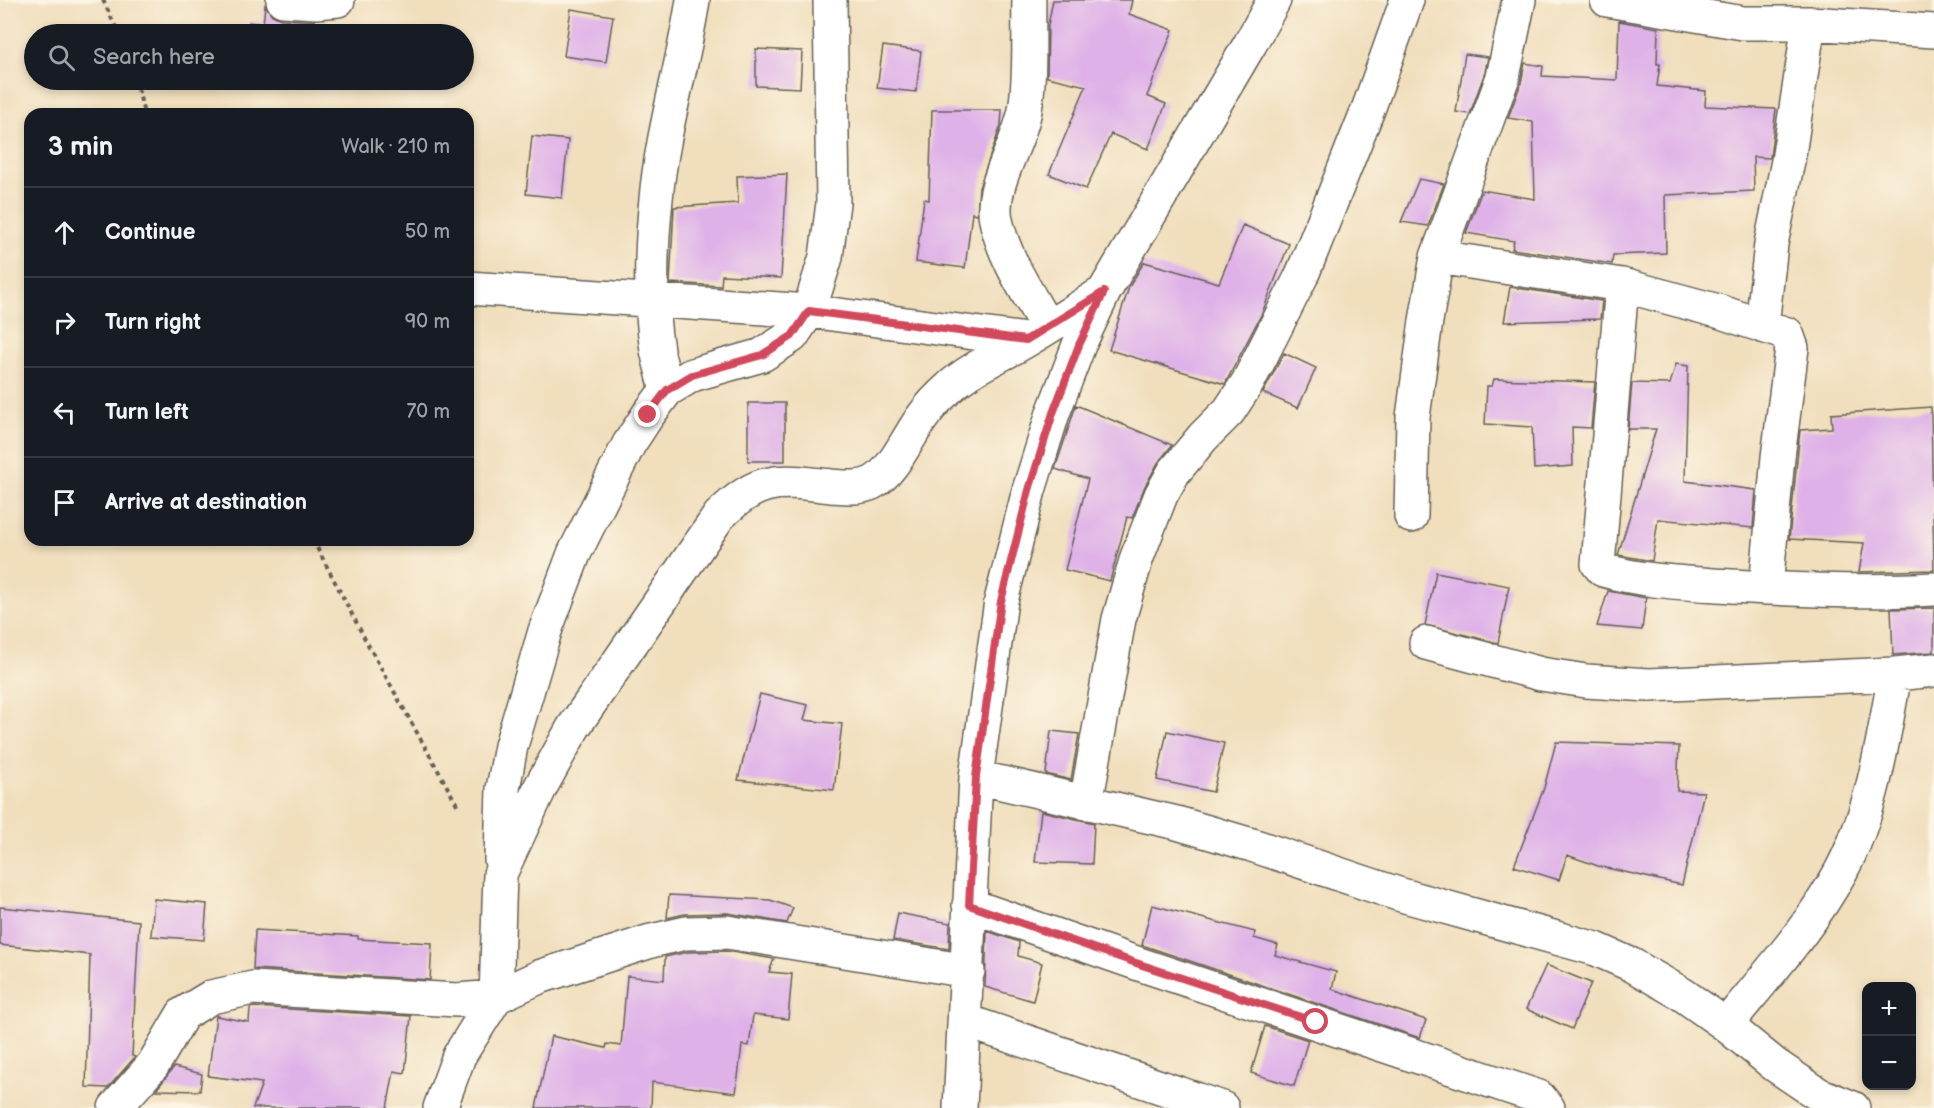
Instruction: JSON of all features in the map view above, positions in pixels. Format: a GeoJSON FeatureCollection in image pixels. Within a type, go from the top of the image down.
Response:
{"type":"FeatureCollection","features":[{"type":"Feature","properties":{"kind":"street"},"geometry":{"type":"LineString","coordinates":[[283,0],[338,0]]}},
{"type":"Feature","properties":{"kind":"street"},"geometry":{"type":"LineString","coordinates":[[667,390],[657,350],[652,248],[656,197],[673,95],[686,45],[693,0]]}},
{"type":"Feature","properties":{"kind":"street"},"geometry":{"type":"LineString","coordinates":[[440,1108],[459,1056],[496,998],[503,789],[511,746],[545,631],[574,554],[629,444],[667,390],[692,375],[762,355],[792,336],[809,311],[826,257],[832,203],[830,0]]}},
{"type":"Feature","properties":{"kind":"street"},"geometry":{"type":"LineString","coordinates":[[1029,0],[1028,79],[1025,111],[997,189],[996,218],[1037,334]]}},
{"type":"Feature","properties":{"kind":"street"},"geometry":{"type":"LineString","coordinates":[[960,1108],[976,777],[1001,601],[1029,490],[1053,413],[1079,345],[1104,292],[1215,105],[1274,0]]}},
{"type":"Feature","properties":{"kind":"street"},"geometry":{"type":"LineString","coordinates":[[1086,803],[1119,619],[1137,557],[1161,495],[1174,472],[1203,436],[1229,411],[1248,382],[1302,275],[1369,107],[1407,0]]}},
{"type":"Feature","properties":{"kind":"street"},"geometry":{"type":"LineString","coordinates":[[1411,516],[1413,417],[1437,257],[1503,77],[1519,0]]}},
{"type":"Feature","properties":{"kind":"street"},"geometry":{"type":"LineString","coordinates":[[1607,0],[1743,23],[1809,23],[1934,31]]}},
{"type":"Feature","properties":{"kind":"street"},"geometry":{"type":"LineString","coordinates":[[1762,326],[1771,244],[1788,161],[1809,23]]}},
{"type":"Feature","properties":{"kind":"street"},"geometry":{"type":"LineString","coordinates":[[1437,257],[1622,285],[1718,310],[1787,334],[1792,348],[1778,457],[1766,588]]}},
{"type":"Feature","properties":{"kind":"street"},"geometry":{"type":"LineString","coordinates":[[1622,285],[1598,564],[1603,570],[1686,583],[1818,591],[1934,589]]}},
{"type":"Feature","properties":{"kind":"street"},"geometry":{"type":"LineString","coordinates":[[474,288],[809,311],[1037,334]]}},
{"type":"Feature","properties":{"kind":"street"},"geometry":{"type":"LineString","coordinates":[[500,874],[540,788],[573,728],[719,516],[737,498],[768,483],[789,481],[862,487],[875,481],[888,469],[924,415],[950,387],[976,368],[1037,334],[1104,292]]}},
{"type":"Feature","properties":{"kind":"street"},"geometry":{"type":"LineString","coordinates":[[1426,643],[1541,674],[1586,681],[1649,685],[1895,674],[1934,670]]}},
{"type":"Feature","properties":{"kind":"street"},"geometry":{"type":"LineString","coordinates":[[1726,1025],[1806,925],[1841,871],[1863,817],[1880,753],[1895,674]]}},
{"type":"Feature","properties":{"kind":"street"},"geometry":{"type":"LineString","coordinates":[[976,777],[1188,826],[1398,894],[1596,949],[1642,971],[1682,994],[1726,1025],[1775,1065],[1818,1094],[1852,1108]]}},
{"type":"Feature","properties":{"kind":"street"},"geometry":{"type":"LineString","coordinates":[[969,905],[1539,1097],[1548,1108]]}},
{"type":"Feature","properties":{"kind":"street"},"geometry":{"type":"LineString","coordinates":[[115,1108],[153,1065],[183,1014],[211,997],[253,988],[457,1000],[496,998],[539,977],[651,941],[686,933],[727,932],[968,971]]}},
{"type":"Feature","properties":{"kind":"street"},"geometry":{"type":"LineString","coordinates":[[966,1021],[1222,1108]]}},
{"type":"Feature","properties":{"kind":"path"},"geometry":{"type":"LineString","coordinates":[[103,0],[114,24]]}},
{"type":"Feature","properties":{"kind":"path"},"geometry":{"type":"LineString","coordinates":[[138,90],[143,108]]}},
{"type":"Feature","properties":{"kind":"path"},"geometry":{"type":"LineString","coordinates":[[316,546],[366,641],[461,811]]}},
{"type":"Feature","properties":{"kind":"building"},"geometry":{"type":"Polygon","coordinates":[[[1053,0],[1132,0],[1129,14],[1173,30],[1147,96],[1166,104],[1148,149],[1111,134],[1086,189],[1049,174],[1086,86],[1047,77],[1048,25],[1053,0]]]}},
{"type":"Feature","properties":{"kind":"building"},"geometry":{"type":"Polygon","coordinates":[[[265,5],[272,15],[281,19],[315,21],[315,24],[263,24],[265,5]]]}},
{"type":"Feature","properties":{"kind":"building"},"geometry":{"type":"Polygon","coordinates":[[[571,9],[613,16],[606,62],[564,56],[571,9]]]}},
{"type":"Feature","properties":{"kind":"building"},"geometry":{"type":"Polygon","coordinates":[[[1619,21],[1658,28],[1657,64],[1660,64],[1657,86],[1706,91],[1705,106],[1776,109],[1770,158],[1753,157],[1754,191],[1665,195],[1666,253],[1613,255],[1612,264],[1512,249],[1514,241],[1466,233],[1482,190],[1535,199],[1533,122],[1508,118],[1521,83],[1525,63],[1543,66],[1542,76],[1617,80],[1619,21]]]}},
{"type":"Feature","properties":{"kind":"building"},"geometry":{"type":"Polygon","coordinates":[[[883,46],[921,51],[916,92],[877,88],[883,46]]]}},
{"type":"Feature","properties":{"kind":"building"},"geometry":{"type":"Polygon","coordinates":[[[756,49],[802,51],[800,88],[756,86],[756,49]]]}},
{"type":"Feature","properties":{"kind":"building"},"geometry":{"type":"Polygon","coordinates":[[[1465,54],[1488,57],[1470,114],[1456,112],[1465,54]]]}},
{"type":"Feature","properties":{"kind":"building"},"geometry":{"type":"Polygon","coordinates":[[[932,110],[1002,110],[1001,125],[979,188],[977,214],[972,213],[965,268],[916,262],[924,199],[929,200],[932,110]]]}},
{"type":"Feature","properties":{"kind":"building"},"geometry":{"type":"Polygon","coordinates":[[[532,136],[568,140],[562,198],[526,194],[532,136]]]}},
{"type":"Feature","properties":{"kind":"building"},"geometry":{"type":"Polygon","coordinates":[[[787,174],[781,278],[722,275],[721,286],[670,283],[674,207],[738,203],[737,176],[787,174]]]}},
{"type":"Feature","properties":{"kind":"building"},"geometry":{"type":"Polygon","coordinates":[[[1419,179],[1444,184],[1428,226],[1401,222],[1419,179]]]}},
{"type":"Feature","properties":{"kind":"building"},"geometry":{"type":"Polygon","coordinates":[[[1243,225],[1289,244],[1262,313],[1225,384],[1109,350],[1129,287],[1144,262],[1219,283],[1243,225]]]}},
{"type":"Feature","properties":{"kind":"building"},"geometry":{"type":"Polygon","coordinates":[[[1510,287],[1602,301],[1600,319],[1504,322],[1510,287]]]}},
{"type":"Feature","properties":{"kind":"building"},"geometry":{"type":"Polygon","coordinates":[[[1284,353],[1316,368],[1298,408],[1263,393],[1284,353]]]}},
{"type":"Feature","properties":{"kind":"building"},"geometry":{"type":"Polygon","coordinates":[[[1676,364],[1688,366],[1685,481],[1756,490],[1753,528],[1658,519],[1652,561],[1618,555],[1656,429],[1628,429],[1632,383],[1670,384],[1676,364]]]}},
{"type":"Feature","properties":{"kind":"building"},"geometry":{"type":"Polygon","coordinates":[[[1494,379],[1595,382],[1591,428],[1572,427],[1573,466],[1534,469],[1532,427],[1485,424],[1487,386],[1492,386],[1494,379]]]}},
{"type":"Feature","properties":{"kind":"building"},"geometry":{"type":"Polygon","coordinates":[[[748,403],[785,403],[785,461],[748,461],[748,403]]]}},
{"type":"Feature","properties":{"kind":"building"},"geometry":{"type":"Polygon","coordinates":[[[1076,405],[1172,445],[1145,486],[1132,518],[1127,517],[1110,581],[1065,570],[1088,479],[1055,469],[1076,405]]]}},
{"type":"Feature","properties":{"kind":"building"},"geometry":{"type":"Polygon","coordinates":[[[1931,407],[1934,570],[1859,572],[1864,543],[1789,539],[1800,430],[1832,428],[1831,414],[1931,407]]]}},
{"type":"Feature","properties":{"kind":"building"},"geometry":{"type":"Polygon","coordinates":[[[1436,572],[1509,586],[1498,643],[1425,625],[1436,572]]]}},
{"type":"Feature","properties":{"kind":"building"},"geometry":{"type":"Polygon","coordinates":[[[1608,591],[1646,598],[1642,630],[1597,626],[1608,591]]]}},
{"type":"Feature","properties":{"kind":"building"},"geometry":{"type":"Polygon","coordinates":[[[1934,608],[1934,652],[1893,655],[1891,609],[1934,608]]]}},
{"type":"Feature","properties":{"kind":"building"},"geometry":{"type":"Polygon","coordinates":[[[760,694],[808,705],[804,720],[842,724],[834,790],[738,780],[760,694]]]}},
{"type":"Feature","properties":{"kind":"building"},"geometry":{"type":"Polygon","coordinates":[[[1051,731],[1079,734],[1071,780],[1046,774],[1051,731]]]}},
{"type":"Feature","properties":{"kind":"building"},"geometry":{"type":"Polygon","coordinates":[[[1167,731],[1224,743],[1213,792],[1157,780],[1167,731]]]}},
{"type":"Feature","properties":{"kind":"building"},"geometry":{"type":"Polygon","coordinates":[[[1556,742],[1679,746],[1677,791],[1704,792],[1682,885],[1598,866],[1567,855],[1559,880],[1514,866],[1544,788],[1556,742]]]}},
{"type":"Feature","properties":{"kind":"building"},"geometry":{"type":"Polygon","coordinates":[[[1041,811],[1094,823],[1092,864],[1035,862],[1041,811]]]}},
{"type":"Feature","properties":{"kind":"building"},"geometry":{"type":"Polygon","coordinates":[[[669,895],[770,900],[793,908],[787,923],[727,913],[685,914],[667,918],[669,895]]]}},
{"type":"Feature","properties":{"kind":"building"},"geometry":{"type":"Polygon","coordinates":[[[154,899],[207,904],[204,940],[151,936],[154,899]]]}},
{"type":"Feature","properties":{"kind":"building"},"geometry":{"type":"Polygon","coordinates":[[[1152,905],[1255,932],[1254,938],[1278,945],[1275,955],[1336,972],[1332,989],[1426,1020],[1420,1038],[1142,945],[1152,905]]]}},
{"type":"Feature","properties":{"kind":"building"},"geometry":{"type":"Polygon","coordinates":[[[0,907],[139,921],[132,1056],[135,1057],[108,1088],[86,1087],[90,955],[0,945],[0,907]]]}},
{"type":"Feature","properties":{"kind":"building"},"geometry":{"type":"Polygon","coordinates":[[[898,913],[950,923],[949,949],[893,940],[898,913]]]}},
{"type":"Feature","properties":{"kind":"building"},"geometry":{"type":"Polygon","coordinates":[[[255,930],[432,943],[430,980],[253,969],[255,930]]]}},
{"type":"Feature","properties":{"kind":"building"},"geometry":{"type":"Polygon","coordinates":[[[987,931],[1019,942],[1018,956],[1042,963],[1033,1001],[985,987],[987,931]]]}},
{"type":"Feature","properties":{"kind":"building"},"geometry":{"type":"Polygon","coordinates":[[[726,951],[774,959],[769,972],[792,974],[788,1019],[753,1015],[749,1046],[742,1045],[736,1093],[652,1082],[651,1108],[536,1108],[551,1036],[606,1048],[607,1044],[621,1046],[627,976],[664,980],[665,957],[688,952],[726,951]]]}},
{"type":"Feature","properties":{"kind":"building"},"geometry":{"type":"Polygon","coordinates":[[[1546,965],[1591,983],[1572,1029],[1526,1009],[1546,965]]]}},
{"type":"Feature","properties":{"kind":"building"},"geometry":{"type":"Polygon","coordinates":[[[250,1008],[411,1016],[405,1073],[394,1071],[387,1108],[253,1108],[262,1083],[208,1076],[216,1016],[249,1022],[250,1008]]]}},
{"type":"Feature","properties":{"kind":"building"},"geometry":{"type":"Polygon","coordinates":[[[1265,1026],[1308,1040],[1294,1086],[1251,1073],[1265,1026]]]}},
{"type":"Feature","properties":{"kind":"building"},"geometry":{"type":"Polygon","coordinates":[[[174,1067],[202,1074],[200,1091],[156,1090],[174,1067]]]}},
{"type":"Feature","properties":{"kind":"route"},"geometry":{"type":"LineString","coordinates":[[648,415],[667,390],[692,375],[762,355],[792,336],[809,311],[1026,340],[1104,292],[1079,345],[1053,413],[1029,490],[1001,601],[976,777],[969,905],[1316,1022]]}}]}
